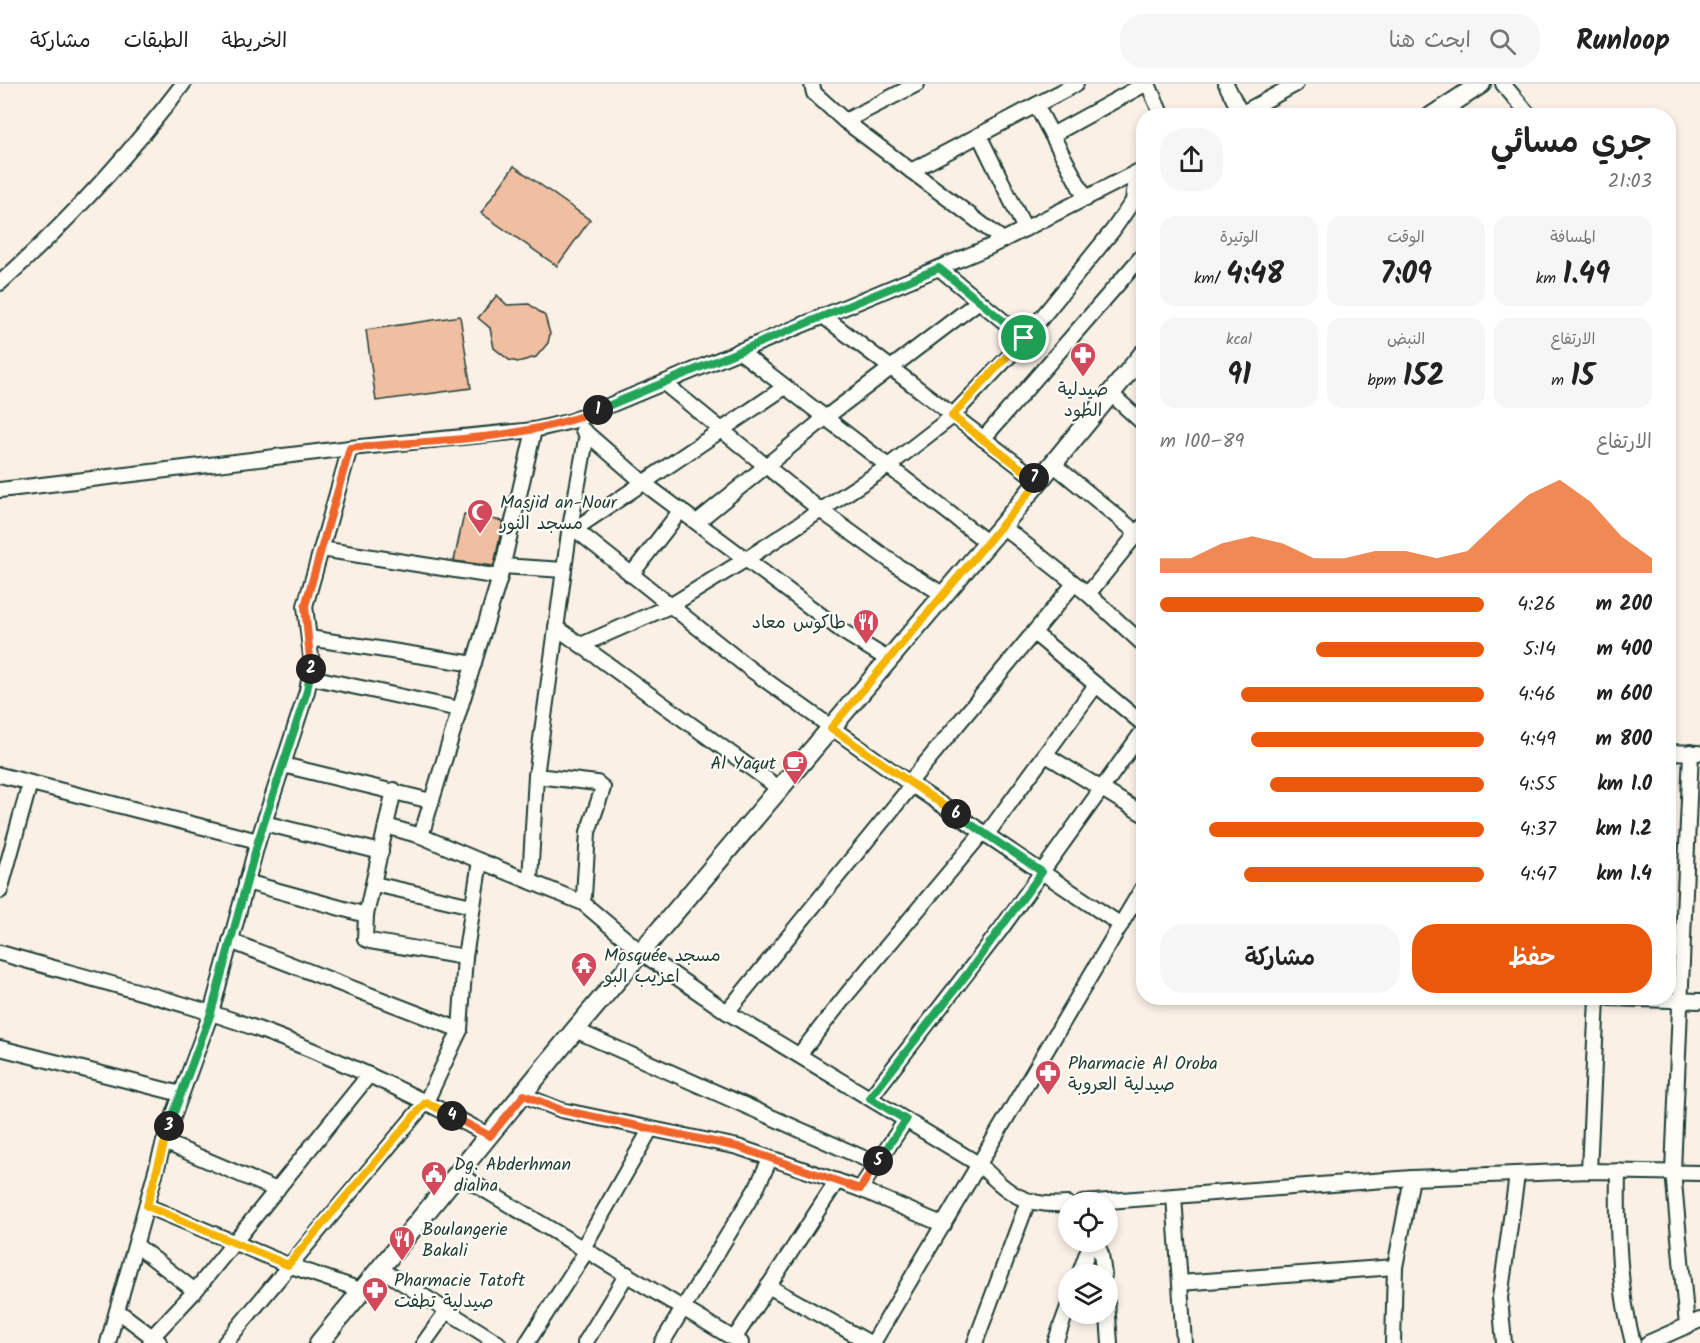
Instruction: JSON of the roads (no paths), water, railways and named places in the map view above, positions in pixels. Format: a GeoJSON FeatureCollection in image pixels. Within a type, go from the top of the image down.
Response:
{"type":"FeatureCollection","features":[{"type":"Feature","properties":{"kind":"main road"},"geometry":{"type":"LineString","coordinates":[[1448,108],[1481,84]]}},
{"type":"Feature","properties":{"kind":"main road"},"geometry":{"type":"LineString","coordinates":[[319,1343],[575,1030],[988,543],[1136,362]]}},
{"type":"Feature","properties":{"kind":"street"},"geometry":{"type":"LineString","coordinates":[[0,283],[41,246],[109,173],[183,84]]}},
{"type":"Feature","properties":{"kind":"street"},"geometry":{"type":"LineString","coordinates":[[812,84],[814,93],[845,121],[1003,240]]}},
{"type":"Feature","properties":{"kind":"street"},"geometry":{"type":"LineString","coordinates":[[845,121],[917,84]]}},
{"type":"Feature","properties":{"kind":"street"},"geometry":{"type":"LineString","coordinates":[[911,171],[1076,84]]}},
{"type":"Feature","properties":{"kind":"street"},"geometry":{"type":"LineString","coordinates":[[1052,135],[1146,84],[1158,108]]}},
{"type":"Feature","properties":{"kind":"street"},"geometry":{"type":"LineString","coordinates":[[1226,84],[1243,108]]}},
{"type":"Feature","properties":{"kind":"street"},"geometry":{"type":"LineString","coordinates":[[1255,108],[1296,84]]}},
{"type":"Feature","properties":{"kind":"street"},"geometry":{"type":"LineString","coordinates":[[1503,84],[1523,108]]}},
{"type":"Feature","properties":{"kind":"street"},"geometry":{"type":"LineString","coordinates":[[1036,105],[1086,199]]}},
{"type":"Feature","properties":{"kind":"street"},"geometry":{"type":"LineString","coordinates":[[979,135],[1025,229]]}},
{"type":"Feature","properties":{"kind":"street"},"geometry":{"type":"LineString","coordinates":[[0,490],[350,448],[534,430],[572,421],[1003,240],[1136,174]]}},
{"type":"Feature","properties":{"kind":"street"},"geometry":{"type":"LineString","coordinates":[[581,645],[670,606],[748,558],[887,467],[952,416],[1024,338],[1113,230],[1136,197]]}},
{"type":"Feature","properties":{"kind":"street"},"geometry":{"type":"LineString","coordinates":[[983,439],[1136,263]]}},
{"type":"Feature","properties":{"kind":"street"},"geometry":{"type":"LineString","coordinates":[[939,268],[1024,338]]}},
{"type":"Feature","properties":{"kind":"street"},"geometry":{"type":"LineString","coordinates":[[697,522],[825,418],[893,369],[979,301]]}},
{"type":"Feature","properties":{"kind":"street"},"geometry":{"type":"LineString","coordinates":[[824,316],[1039,481]]}},
{"type":"Feature","properties":{"kind":"street"},"geometry":{"type":"LineString","coordinates":[[739,351],[988,543]]}},
{"type":"Feature","properties":{"kind":"street"},"geometry":{"type":"LineString","coordinates":[[664,383],[820,510],[899,567],[944,595]]}},
{"type":"Feature","properties":{"kind":"street"},"geometry":{"type":"LineString","coordinates":[[573,531],[785,387]]}},
{"type":"Feature","properties":{"kind":"street"},"geometry":{"type":"LineString","coordinates":[[1110,393],[1136,417]]}},
{"type":"Feature","properties":{"kind":"street"},"geometry":{"type":"LineString","coordinates":[[572,421],[645,484],[748,558],[842,631],[889,660]]}},
{"type":"Feature","properties":{"kind":"street"},"geometry":{"type":"LineString","coordinates":[[421,836],[501,571],[534,430]]}},
{"type":"Feature","properties":{"kind":"street"},"geometry":{"type":"LineString","coordinates":[[530,880],[536,776],[564,570],[573,531],[587,434]]}},
{"type":"Feature","properties":{"kind":"street"},"geometry":{"type":"LineString","coordinates":[[108,1343],[164,1142],[211,1013],[258,841],[310,676],[305,606],[350,448]]}},
{"type":"Feature","properties":{"kind":"street"},"geometry":{"type":"LineString","coordinates":[[1053,464],[1136,528]]}},
{"type":"Feature","properties":{"kind":"street"},"geometry":{"type":"LineString","coordinates":[[631,574],[681,510]]}},
{"type":"Feature","properties":{"kind":"street"},"geometry":{"type":"LineString","coordinates":[[1002,526],[1088,594],[1136,638]]}},
{"type":"Feature","properties":{"kind":"street"},"geometry":{"type":"LineString","coordinates":[[573,531],[831,728],[1121,925]]}},
{"type":"Feature","properties":{"kind":"street"},"geometry":{"type":"LineString","coordinates":[[1088,594],[1136,538]]}},
{"type":"Feature","properties":{"kind":"street"},"geometry":{"type":"LineString","coordinates":[[321,549],[501,571],[564,570]]}},
{"type":"Feature","properties":{"kind":"street"},"geometry":{"type":"LineString","coordinates":[[727,1012],[1074,584]]}},
{"type":"Feature","properties":{"kind":"street"},"geometry":{"type":"LineString","coordinates":[[556,627],[780,789]]}},
{"type":"Feature","properties":{"kind":"street"},"geometry":{"type":"LineString","coordinates":[[1034,633],[1136,718]]}},
{"type":"Feature","properties":{"kind":"street"},"geometry":{"type":"LineString","coordinates":[[309,638],[474,664]]}},
{"type":"Feature","properties":{"kind":"street"},"geometry":{"type":"LineString","coordinates":[[310,676],[459,709]]}},
{"type":"Feature","properties":{"kind":"street"},"geometry":{"type":"LineString","coordinates":[[799,1055],[985,833],[1046,755],[1096,684]]}},
{"type":"Feature","properties":{"kind":"street"},"geometry":{"type":"LineString","coordinates":[[870,1098],[967,974],[1136,741]]}},
{"type":"Feature","properties":{"kind":"street"},"geometry":{"type":"LineString","coordinates":[[1648,1343],[1694,1323],[1673,1172],[1680,1002],[1695,753],[1676,752]]}},
{"type":"Feature","properties":{"kind":"street"},"geometry":{"type":"LineString","coordinates":[[1046,755],[1136,810]]}},
{"type":"Feature","properties":{"kind":"street"},"geometry":{"type":"LineString","coordinates":[[283,765],[394,790],[431,801]]}},
{"type":"Feature","properties":{"kind":"street"},"geometry":{"type":"LineString","coordinates":[[0,775],[258,841]]}},
{"type":"Feature","properties":{"kind":"street"},"geometry":{"type":"LineString","coordinates":[[536,776],[597,783],[603,788],[588,832],[584,896]]}},
{"type":"Feature","properties":{"kind":"street"},"geometry":{"type":"LineString","coordinates":[[0,891],[30,783]]}},
{"type":"Feature","properties":{"kind":"street"},"geometry":{"type":"LineString","coordinates":[[394,790],[366,915],[365,939],[465,957]]}},
{"type":"Feature","properties":{"kind":"street"},"geometry":{"type":"LineString","coordinates":[[264,823],[381,852]]}},
{"type":"Feature","properties":{"kind":"street"},"geometry":{"type":"LineString","coordinates":[[386,826],[421,836],[583,903],[642,953],[727,1012],[980,1165],[1009,1194],[1028,1201],[1058,1205]]}},
{"type":"Feature","properties":{"kind":"street"},"geometry":{"type":"LineString","coordinates":[[225,1343],[426,1102],[460,1030],[465,957],[480,861]]}},
{"type":"Feature","properties":{"kind":"street"},"geometry":{"type":"LineString","coordinates":[[246,882],[366,915]]}},
{"type":"Feature","properties":{"kind":"street"},"geometry":{"type":"LineString","coordinates":[[374,884],[472,906]]}},
{"type":"Feature","properties":{"kind":"street"},"geometry":{"type":"LineString","coordinates":[[768,1286],[876,1341],[1136,899]]}},
{"type":"Feature","properties":{"kind":"street"},"geometry":{"type":"LineString","coordinates":[[230,940],[460,1030]]}},
{"type":"Feature","properties":{"kind":"street"},"geometry":{"type":"LineString","coordinates":[[0,953],[211,1013],[315,1051],[426,1102],[490,1136]]}},
{"type":"Feature","properties":{"kind":"street"},"geometry":{"type":"LineString","coordinates":[[1676,1002],[1700,1001]]}},
{"type":"Feature","properties":{"kind":"street"},"geometry":{"type":"LineString","coordinates":[[1589,1171],[1598,1005]]}},
{"type":"Feature","properties":{"kind":"street"},"geometry":{"type":"LineString","coordinates":[[575,1030],[877,1164]]}},
{"type":"Feature","properties":{"kind":"street"},"geometry":{"type":"LineString","coordinates":[[0,1048],[181,1094]]}},
{"type":"Feature","properties":{"kind":"street"},"geometry":{"type":"LineString","coordinates":[[118,1311],[154,1341],[369,1075]]}},
{"type":"Feature","properties":{"kind":"street"},"geometry":{"type":"LineString","coordinates":[[524,1095],[561,1110],[738,1147],[860,1189],[944,1225]]}},
{"type":"Feature","properties":{"kind":"street"},"geometry":{"type":"LineString","coordinates":[[860,1189],[906,1120]]}},
{"type":"Feature","properties":{"kind":"street"},"geometry":{"type":"LineString","coordinates":[[527,1343],[585,1249],[650,1130]]}},
{"type":"Feature","properties":{"kind":"street"},"geometry":{"type":"LineString","coordinates":[[164,1142],[277,1190]]}},
{"type":"Feature","properties":{"kind":"street"},"geometry":{"type":"LineString","coordinates":[[662,1343],[757,1187],[770,1159]]}},
{"type":"Feature","properties":{"kind":"street"},"geometry":{"type":"LineString","coordinates":[[1118,1200],[1412,1178],[1589,1171],[1700,1173]]}},
{"type":"Feature","properties":{"kind":"street"},"geometry":{"type":"LineString","coordinates":[[1618,1171],[1620,1263],[1624,1310],[1633,1343]]}},
{"type":"Feature","properties":{"kind":"street"},"geometry":{"type":"LineString","coordinates":[[458,1174],[738,1341],[768,1286],[837,1181]]}},
{"type":"Feature","properties":{"kind":"street"},"geometry":{"type":"LineString","coordinates":[[1504,1343],[1500,1298],[1517,1174]]}},
{"type":"Feature","properties":{"kind":"street"},"geometry":{"type":"LineString","coordinates":[[1390,1343],[1395,1267],[1412,1178]]}},
{"type":"Feature","properties":{"kind":"street"},"geometry":{"type":"LineString","coordinates":[[1174,1196],[1184,1343]]}},
{"type":"Feature","properties":{"kind":"street"},"geometry":{"type":"LineString","coordinates":[[975,1343],[1028,1201]]}},
{"type":"Feature","properties":{"kind":"street"},"geometry":{"type":"LineString","coordinates":[[147,1206],[233,1244],[361,1290]]}},
{"type":"Feature","properties":{"kind":"street"},"geometry":{"type":"LineString","coordinates":[[136,1245],[195,1291]]}},
{"type":"Feature","properties":{"kind":"street"},"geometry":{"type":"LineString","coordinates":[[1180,1283],[1395,1267]]}},
{"type":"Feature","properties":{"kind":"street"},"geometry":{"type":"LineString","coordinates":[[379,1268],[498,1343]]}},
{"type":"Feature","properties":{"kind":"street"},"geometry":{"type":"LineString","coordinates":[[585,1343],[627,1275]]}},
{"type":"Feature","properties":{"kind":"street"},"geometry":{"type":"LineString","coordinates":[[424,1343],[446,1312]]}},
{"type":"Feature","properties":{"kind":"street"},"geometry":{"type":"LineString","coordinates":[[1055,1343],[1062,1324]]}},
{"type":"Feature","properties":{"kind":"street"},"geometry":{"type":"LineString","coordinates":[[1109,1324],[1110,1343]]}},
{"type":"Feature","properties":{"kind":"place","name":"صيدلية الطود"},"geometry":{"type":"Point","coordinates":[1083,378]}},
{"type":"Feature","properties":{"kind":"place","name":"Masjid an-Nour مسجد النور"},"geometry":{"type":"Point","coordinates":[480,535]}},
{"type":"Feature","properties":{"kind":"place","name":"طاكوس معاد"},"geometry":{"type":"Point","coordinates":[866,645]}},
{"type":"Feature","properties":{"kind":"place","name":"Al Yaqut"},"geometry":{"type":"Point","coordinates":[795,786]}},
{"type":"Feature","properties":{"kind":"place","name":"Mosquée مسجد اعزيب البو"},"geometry":{"type":"Point","coordinates":[584,988]}},
{"type":"Feature","properties":{"kind":"place","name":"Pharmacie Al Oroba صيدلية العروبة"},"geometry":{"type":"Point","coordinates":[1048,1096]}},
{"type":"Feature","properties":{"kind":"place","name":"Dg. Abderhman dialna"},"geometry":{"type":"Point","coordinates":[434,1197]}},
{"type":"Feature","properties":{"kind":"place","name":"Boulangerie Bakali"},"geometry":{"type":"Point","coordinates":[402,1262]}},
{"type":"Feature","properties":{"kind":"place","name":"Pharmacie Tatoft صيدلية تطفت"},"geometry":{"type":"Point","coordinates":[375,1313]}}]}
